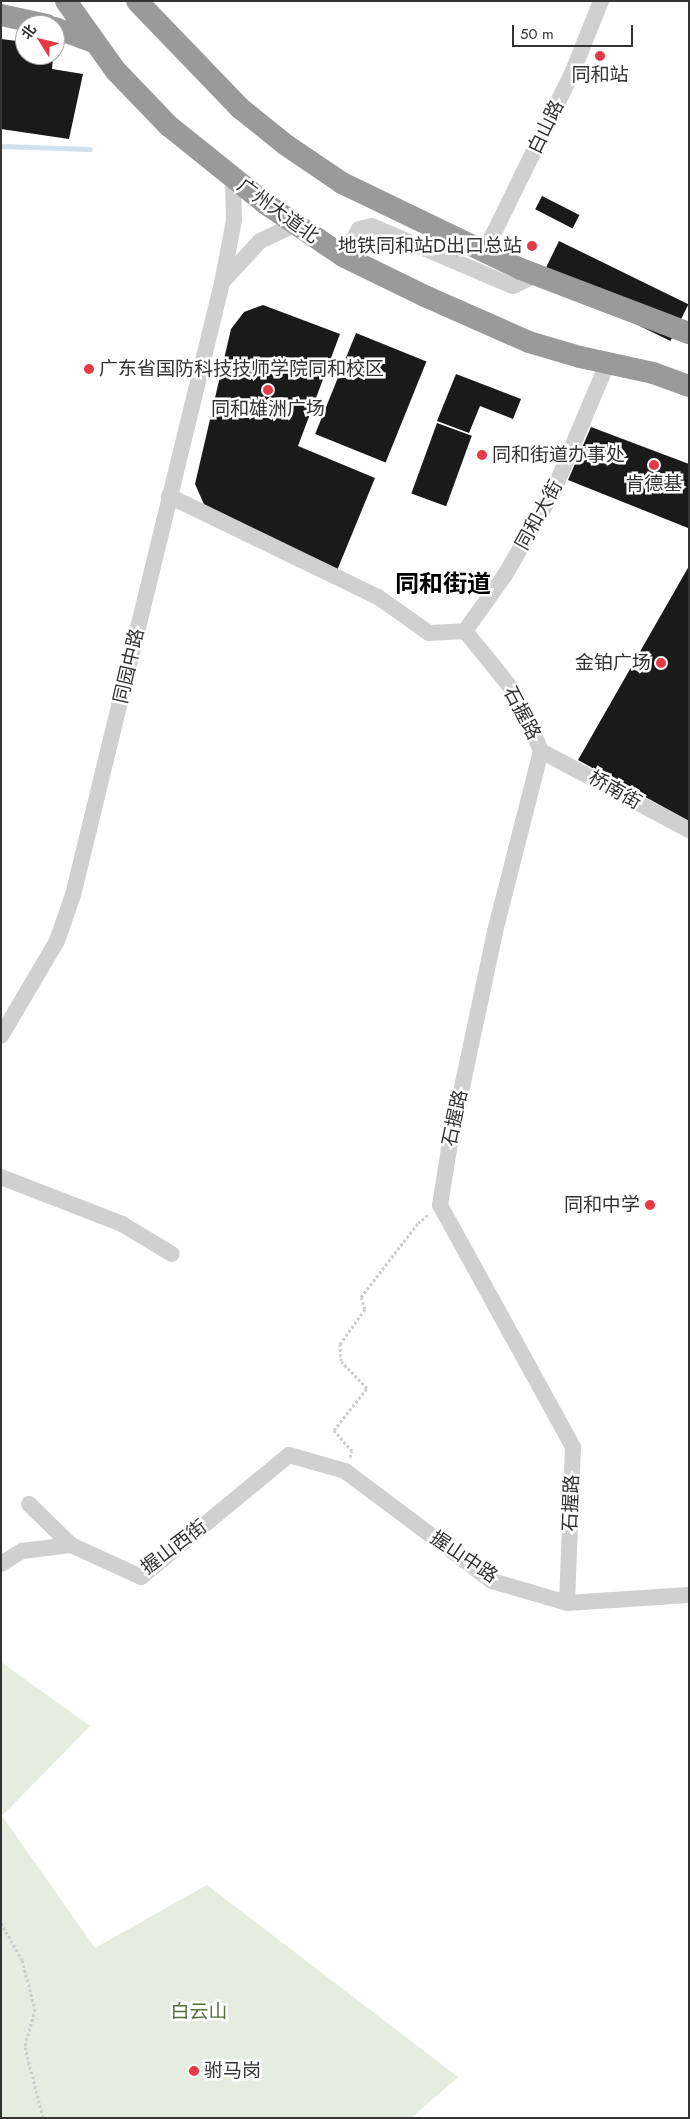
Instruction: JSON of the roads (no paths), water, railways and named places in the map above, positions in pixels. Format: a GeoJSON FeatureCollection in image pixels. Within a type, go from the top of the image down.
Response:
{"type":"FeatureCollection","features":[{"type":"Feature","properties":{"kind":"highway","name":"广州大道北"},"geometry":{"type":"LineString","coordinates":[[66,1],[94,42],[156,114],[233,179],[295,225],[344,256],[492,327],[558,351],[653,373],[689,386]]}},
{"type":"Feature","properties":{"kind":"highway"},"geometry":{"type":"LineString","coordinates":[[137,1],[228,96],[286,145],[375,201],[485,250],[536,276],[689,334]]}},
{"type":"Feature","properties":{"kind":"highway"},"geometry":{"type":"LineString","coordinates":[[1,16],[15,19]]}},
{"type":"Feature","properties":{"kind":"highway"},"geometry":{"type":"LineString","coordinates":[[65,32],[94,42]]}},
{"type":"Feature","properties":{"kind":"street","name":"白山路"},"geometry":{"type":"LineString","coordinates":[[485,250],[573,71],[601,1]]}},
{"type":"Feature","properties":{"kind":"street","name":"同园中路"},"geometry":{"type":"LineString","coordinates":[[1,1036],[57,940],[73,895],[222,283],[234,220],[233,179]]}},
{"type":"Feature","properties":{"kind":"street"},"geometry":{"type":"LineString","coordinates":[[222,283],[243,256],[260,241],[295,225]]}},
{"type":"Feature","properties":{"kind":"street"},"geometry":{"type":"LineString","coordinates":[[344,256],[359,228],[372,226],[513,286],[536,276]]}},
{"type":"Feature","properties":{"kind":"street","name":"同和大街"},"geometry":{"type":"LineString","coordinates":[[465,631],[505,575],[553,492],[608,362]]}},
{"type":"Feature","properties":{"kind":"street"},"geometry":{"type":"LineString","coordinates":[[169,496],[378,597],[429,632],[465,631]]}},
{"type":"Feature","properties":{"kind":"street","name":"石握路"},"geometry":{"type":"LineString","coordinates":[[465,631],[516,694],[541,751],[495,932],[449,1149],[440,1205],[573,1447],[567,1603]]}},
{"type":"Feature","properties":{"kind":"street","name":"桥南街"},"geometry":{"type":"LineString","coordinates":[[541,751],[597,778],[689,830]]}},
{"type":"Feature","properties":{"kind":"street"},"geometry":{"type":"LineString","coordinates":[[1,1177],[122,1224],[172,1254]]}},
{"type":"Feature","properties":{"kind":"street","name":"握山中路"},"geometry":{"type":"LineString","coordinates":[[289,1455],[345,1471],[492,1581],[567,1603],[689,1595]]}},
{"type":"Feature","properties":{"kind":"street","name":"握山西街"},"geometry":{"type":"LineString","coordinates":[[29,1504],[71,1544],[141,1577],[289,1455]]}},
{"type":"Feature","properties":{"kind":"street"},"geometry":{"type":"LineString","coordinates":[[1,1564],[22,1551],[71,1544]]}},
{"type":"Feature","properties":{"kind":"waterway"},"geometry":{"type":"LineString","coordinates":[[1,146],[90,149]]}},
{"type":"Feature","properties":{"kind":"place","name":"同和站"},"geometry":{"type":"Point","coordinates":[600,56]}},
{"type":"Feature","properties":{"kind":"place","name":"地铁同和站D出口总站"},"geometry":{"type":"Point","coordinates":[532,246]}},
{"type":"Feature","properties":{"kind":"place","name":"广东省国防科技技师学院同和校区"},"geometry":{"type":"Point","coordinates":[89,369]}},
{"type":"Feature","properties":{"kind":"place","name":"同和雄洲广场"},"geometry":{"type":"Point","coordinates":[268,390]}},
{"type":"Feature","properties":{"kind":"place","name":"同和街道办事处"},"geometry":{"type":"Point","coordinates":[482,455]}},
{"type":"Feature","properties":{"kind":"place","name":"肯德基"},"geometry":{"type":"Point","coordinates":[654,465]}},
{"type":"Feature","properties":{"kind":"place","name":"金铂广场"},"geometry":{"type":"Point","coordinates":[661,663]}},
{"type":"Feature","properties":{"kind":"place","name":"同和中学"},"geometry":{"type":"Point","coordinates":[650,1205]}},
{"type":"Feature","properties":{"kind":"place","name":"驸马岗"},"geometry":{"type":"Point","coordinates":[194,2071]}},
{"type":"Feature","properties":{"kind":"district","name":"同和街道"},"geometry":{"type":"Point","coordinates":[443,584]}},
{"type":"Feature","properties":{"kind":"park label","name":"白云山"},"geometry":{"type":"Point","coordinates":[199,2012]}}]}
